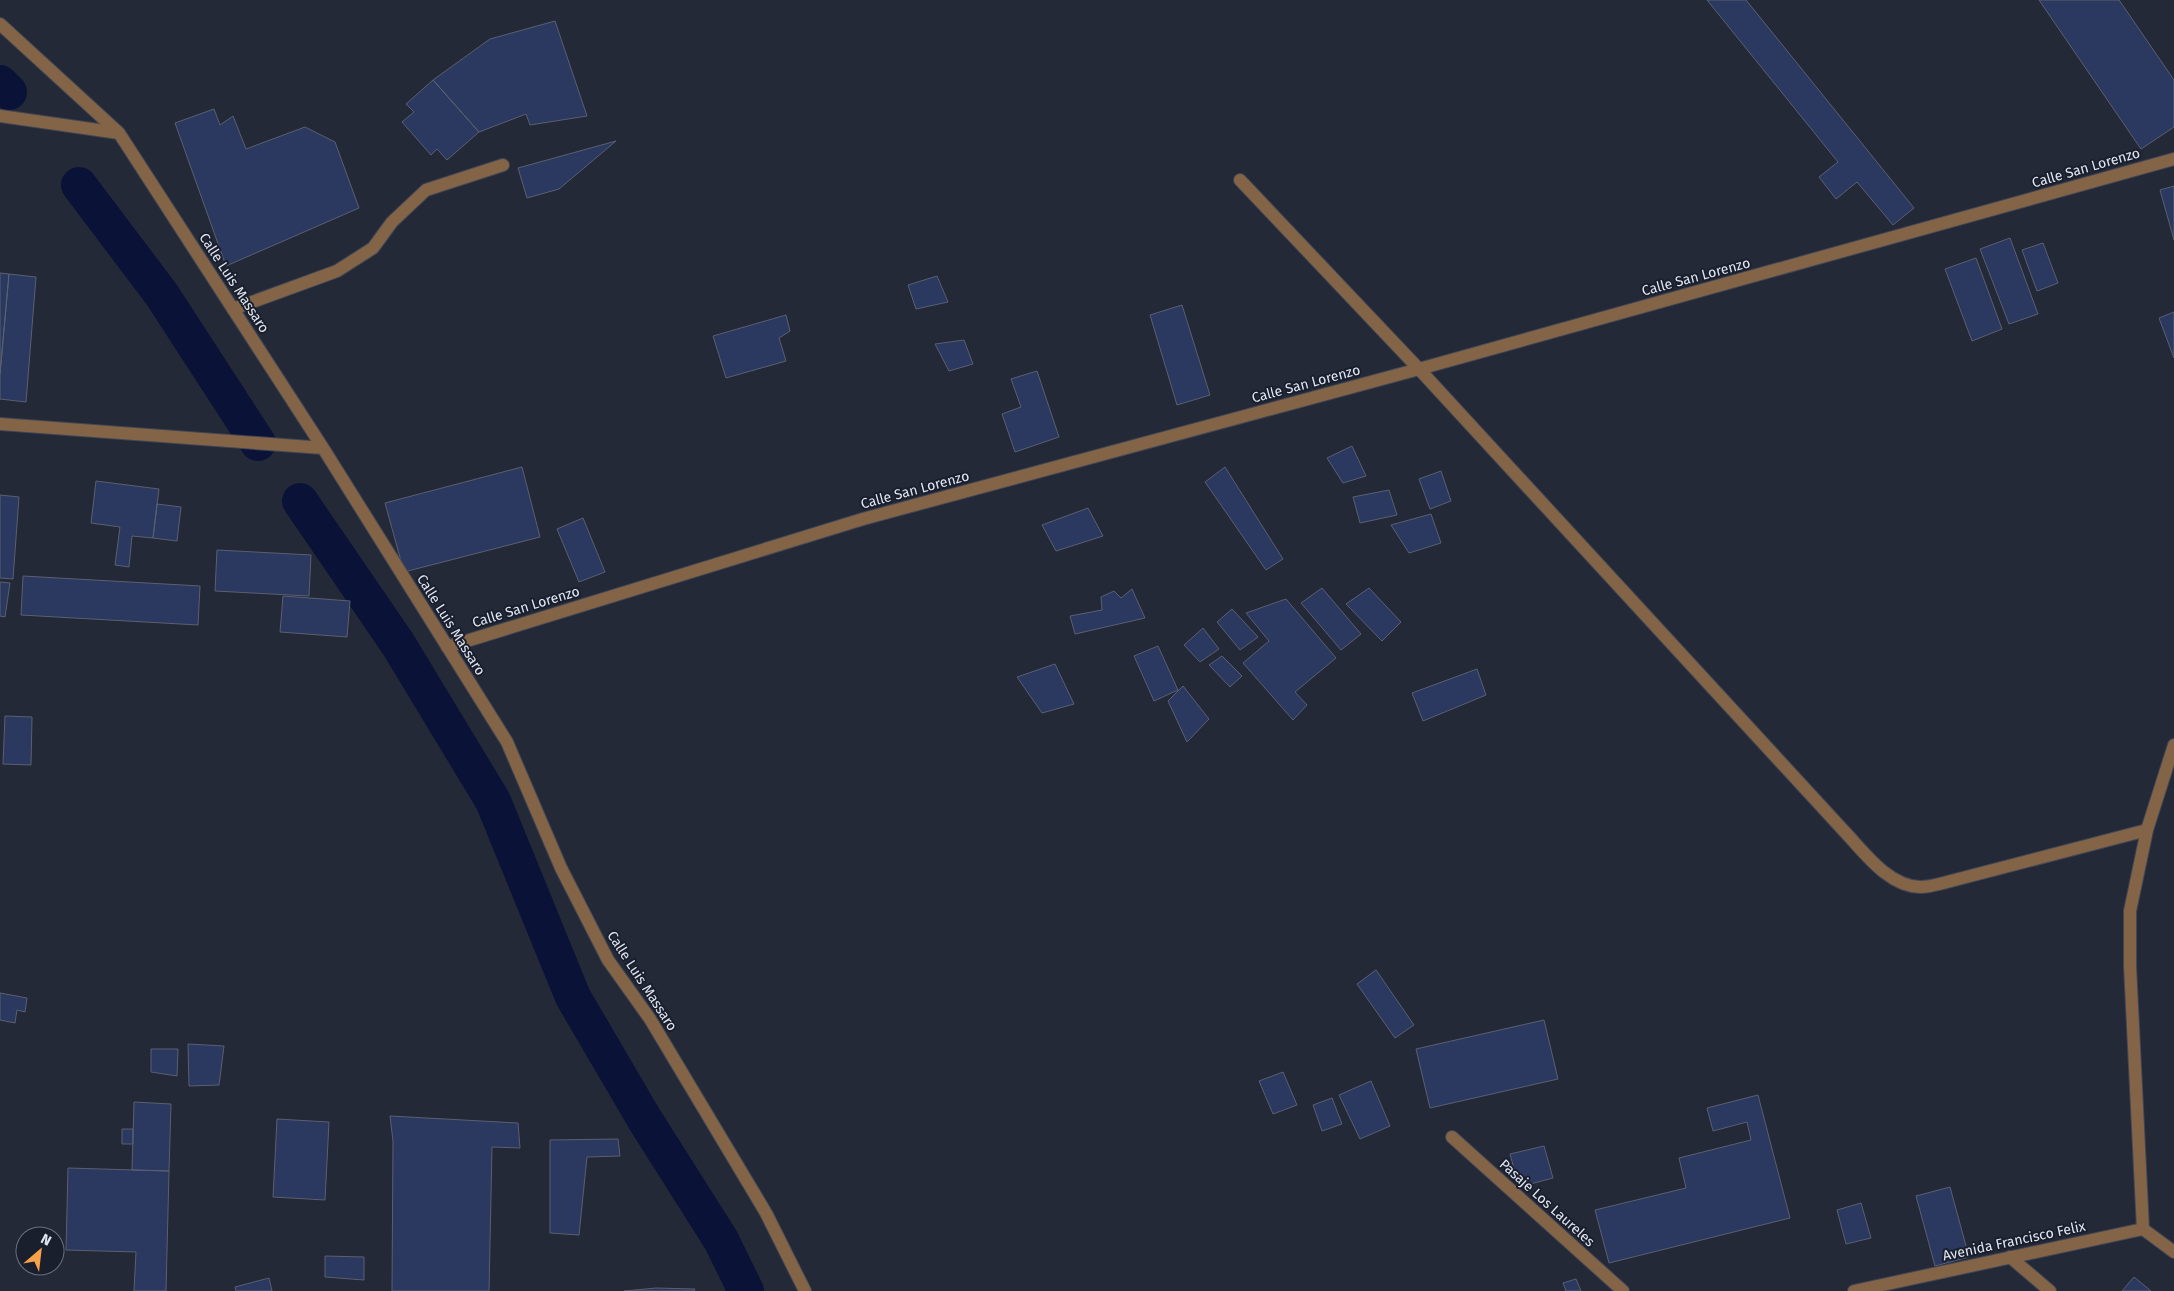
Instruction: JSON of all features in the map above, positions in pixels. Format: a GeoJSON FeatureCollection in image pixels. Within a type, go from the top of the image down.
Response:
{"type":"FeatureCollection","features":[{"type":"Feature","properties":{"kind":"street","name":"Calle Luis Massaro"},"geometry":{"type":"LineString","coordinates":[[0,24],[119,133],[323,448],[507,742],[561,868],[608,960],[650,1019],[766,1213],[805,1291]]}},
{"type":"Feature","properties":{"kind":"street"},"geometry":{"type":"LineString","coordinates":[[0,116],[119,133]]}},
{"type":"Feature","properties":{"kind":"street","name":"Calle San Lorenzo"},"geometry":{"type":"LineString","coordinates":[[447,647],[863,519],[1419,369],[2174,159]]}},
{"type":"Feature","properties":{"kind":"street"},"geometry":{"type":"LineString","coordinates":[[233,309],[337,271],[373,248],[392,222],[426,190],[504,165]]}},
{"type":"Feature","properties":{"kind":"street"},"geometry":{"type":"LineString","coordinates":[[1240,180],[1419,369],[1844,832],[1882,870],[1901,884],[1921,887],[1947,882],[2147,830]]}},
{"type":"Feature","properties":{"kind":"street"},"geometry":{"type":"LineString","coordinates":[[0,424],[323,448]]}},
{"type":"Feature","properties":{"kind":"street"},"geometry":{"type":"LineString","coordinates":[[2174,745],[2147,830],[2130,911],[2130,966],[2143,1229],[2174,1252]]}},
{"type":"Feature","properties":{"kind":"street","name":"Pasaje Los Laureles"},"geometry":{"type":"LineString","coordinates":[[1452,1138],[1623,1291]]}},
{"type":"Feature","properties":{"kind":"street","name":"Avenida Francisco Felix"},"geometry":{"type":"LineString","coordinates":[[1854,1291],[2143,1229]]}},
{"type":"Feature","properties":{"kind":"street"},"geometry":{"type":"LineString","coordinates":[[2010,1257],[2050,1291]]}},
{"type":"Feature","properties":{"kind":"building"},"geometry":{"type":"Polygon","coordinates":[[[1707,0],[1746,0],[1914,208],[1893,225],[1857,182],[1836,199],[1819,177],[1838,162],[1707,0]]]}},
{"type":"Feature","properties":{"kind":"building"},"geometry":{"type":"Polygon","coordinates":[[[2039,0],[2119,0],[2174,80],[2174,127],[2141,149],[2039,0]]]}},
{"type":"Feature","properties":{"kind":"building"},"geometry":{"type":"Polygon","coordinates":[[[555,21],[587,116],[530,125],[526,114],[479,132],[433,80],[490,39],[555,21]]]}},
{"type":"Feature","properties":{"kind":"building"},"geometry":{"type":"Polygon","coordinates":[[[433,80],[479,132],[447,160],[437,149],[431,155],[402,122],[414,112],[406,104],[433,80]]]}},
{"type":"Feature","properties":{"kind":"building"},"geometry":{"type":"Polygon","coordinates":[[[214,109],[220,125],[233,116],[246,149],[305,127],[335,142],[359,208],[226,266],[175,123],[214,109]]]}},
{"type":"Feature","properties":{"kind":"building"},"geometry":{"type":"Polygon","coordinates":[[[616,141],[559,189],[527,198],[518,168],[616,141]]]}},
{"type":"Feature","properties":{"kind":"building"},"geometry":{"type":"Polygon","coordinates":[[[2174,186],[2174,240],[2160,190],[2174,186]]]}},
{"type":"Feature","properties":{"kind":"building"},"geometry":{"type":"Polygon","coordinates":[[[2010,238],[2038,314],[2009,324],[1980,249],[2010,238]]]}},
{"type":"Feature","properties":{"kind":"building"},"geometry":{"type":"Polygon","coordinates":[[[2043,243],[2058,283],[2037,291],[2022,250],[2043,243]]]}},
{"type":"Feature","properties":{"kind":"building"},"geometry":{"type":"Polygon","coordinates":[[[1976,258],[2002,329],[1972,341],[1945,269],[1976,258]]]}},
{"type":"Feature","properties":{"kind":"building"},"geometry":{"type":"Polygon","coordinates":[[[0,273],[9,274],[0,374],[0,273]]]}},
{"type":"Feature","properties":{"kind":"building"},"geometry":{"type":"Polygon","coordinates":[[[9,274],[36,277],[26,402],[0,399],[0,374],[9,274]]]}},
{"type":"Feature","properties":{"kind":"building"},"geometry":{"type":"Polygon","coordinates":[[[937,276],[948,302],[916,309],[908,285],[937,276]]]}},
{"type":"Feature","properties":{"kind":"building"},"geometry":{"type":"Polygon","coordinates":[[[1182,305],[1210,395],[1177,405],[1150,315],[1182,305]]]}},
{"type":"Feature","properties":{"kind":"building"},"geometry":{"type":"Polygon","coordinates":[[[2174,312],[2174,358],[2159,318],[2174,312]]]}},
{"type":"Feature","properties":{"kind":"building"},"geometry":{"type":"Polygon","coordinates":[[[786,315],[790,331],[779,338],[786,361],[726,378],[713,336],[786,315]]]}},
{"type":"Feature","properties":{"kind":"building"},"geometry":{"type":"Polygon","coordinates":[[[964,340],[973,364],[949,371],[935,344],[964,340]]]}},
{"type":"Feature","properties":{"kind":"building"},"geometry":{"type":"Polygon","coordinates":[[[1037,371],[1059,437],[1015,452],[1002,414],[1021,407],[1011,379],[1037,371]]]}},
{"type":"Feature","properties":{"kind":"building"},"geometry":{"type":"Polygon","coordinates":[[[1352,446],[1366,476],[1343,483],[1327,458],[1352,446]]]}},
{"type":"Feature","properties":{"kind":"building"},"geometry":{"type":"Polygon","coordinates":[[[522,467],[540,537],[404,572],[385,503],[522,467]]]}},
{"type":"Feature","properties":{"kind":"building"},"geometry":{"type":"Polygon","coordinates":[[[1225,467],[1283,559],[1266,570],[1205,482],[1225,467]]]}},
{"type":"Feature","properties":{"kind":"building"},"geometry":{"type":"Polygon","coordinates":[[[1441,471],[1451,501],[1430,509],[1419,479],[1441,471]]]}},
{"type":"Feature","properties":{"kind":"building"},"geometry":{"type":"Polygon","coordinates":[[[96,481],[159,489],[153,538],[132,536],[129,567],[115,565],[120,527],[91,523],[96,481]]]}},
{"type":"Feature","properties":{"kind":"building"},"geometry":{"type":"Polygon","coordinates":[[[1389,490],[1397,515],[1360,523],[1353,497],[1389,490]]]}},
{"type":"Feature","properties":{"kind":"building"},"geometry":{"type":"Polygon","coordinates":[[[0,495],[19,497],[13,579],[0,578],[0,495]]]}},
{"type":"Feature","properties":{"kind":"building"},"geometry":{"type":"Polygon","coordinates":[[[157,504],[181,507],[177,541],[153,538],[157,504]]]}},
{"type":"Feature","properties":{"kind":"building"},"geometry":{"type":"Polygon","coordinates":[[[1088,508],[1103,536],[1056,551],[1042,525],[1088,508]]]}},
{"type":"Feature","properties":{"kind":"building"},"geometry":{"type":"Polygon","coordinates":[[[1431,514],[1441,543],[1409,553],[1391,525],[1431,514]]]}},
{"type":"Feature","properties":{"kind":"building"},"geometry":{"type":"Polygon","coordinates":[[[583,518],[605,572],[579,582],[557,529],[583,518]]]}},
{"type":"Feature","properties":{"kind":"building"},"geometry":{"type":"Polygon","coordinates":[[[217,550],[311,555],[309,596],[215,591],[217,550]]]}},
{"type":"Feature","properties":{"kind":"building"},"geometry":{"type":"Polygon","coordinates":[[[23,576],[200,586],[198,625],[21,615],[23,576]]]}},
{"type":"Feature","properties":{"kind":"building"},"geometry":{"type":"Polygon","coordinates":[[[0,582],[10,583],[5,617],[0,616],[0,582]]]}},
{"type":"Feature","properties":{"kind":"building"},"geometry":{"type":"Polygon","coordinates":[[[1322,588],[1361,634],[1341,650],[1301,603],[1322,588]]]}},
{"type":"Feature","properties":{"kind":"building"},"geometry":{"type":"Polygon","coordinates":[[[1369,588],[1401,622],[1382,641],[1346,604],[1369,588]]]}},
{"type":"Feature","properties":{"kind":"building"},"geometry":{"type":"Polygon","coordinates":[[[1132,589],[1145,618],[1075,634],[1070,616],[1102,610],[1101,597],[1114,591],[1121,598],[1132,589]]]}},
{"type":"Feature","properties":{"kind":"building"},"geometry":{"type":"Polygon","coordinates":[[[283,596],[350,601],[347,637],[280,632],[283,596]]]}},
{"type":"Feature","properties":{"kind":"building"},"geometry":{"type":"Polygon","coordinates":[[[1286,599],[1336,658],[1295,692],[1307,705],[1293,720],[1243,663],[1269,641],[1246,613],[1286,599]]]}},
{"type":"Feature","properties":{"kind":"building"},"geometry":{"type":"Polygon","coordinates":[[[1232,609],[1258,637],[1240,650],[1217,622],[1232,609]]]}},
{"type":"Feature","properties":{"kind":"building"},"geometry":{"type":"Polygon","coordinates":[[[1203,628],[1219,649],[1200,662],[1184,645],[1203,628]]]}},
{"type":"Feature","properties":{"kind":"building"},"geometry":{"type":"Polygon","coordinates":[[[1158,646],[1178,690],[1154,701],[1134,656],[1158,646]]]}},
{"type":"Feature","properties":{"kind":"building"},"geometry":{"type":"Polygon","coordinates":[[[1222,656],[1242,676],[1230,687],[1209,665],[1222,656]]]}},
{"type":"Feature","properties":{"kind":"building"},"geometry":{"type":"Polygon","coordinates":[[[1055,664],[1074,704],[1042,713],[1017,677],[1055,664]]]}},
{"type":"Feature","properties":{"kind":"building"},"geometry":{"type":"Polygon","coordinates":[[[1477,669],[1486,695],[1423,721],[1412,693],[1477,669]]]}},
{"type":"Feature","properties":{"kind":"building"},"geometry":{"type":"Polygon","coordinates":[[[1183,686],[1209,719],[1187,742],[1168,701],[1183,686]]]}},
{"type":"Feature","properties":{"kind":"building"},"geometry":{"type":"Polygon","coordinates":[[[5,716],[32,717],[31,765],[3,764],[5,716]]]}},
{"type":"Feature","properties":{"kind":"building"},"geometry":{"type":"Polygon","coordinates":[[[1376,970],[1414,1025],[1395,1038],[1357,984],[1376,970]]]}},
{"type":"Feature","properties":{"kind":"building"},"geometry":{"type":"Polygon","coordinates":[[[0,993],[27,998],[25,1012],[17,1010],[15,1023],[0,1020],[0,993]]]}},
{"type":"Feature","properties":{"kind":"building"},"geometry":{"type":"Polygon","coordinates":[[[1544,1020],[1558,1079],[1430,1108],[1416,1049],[1544,1020]]]}},
{"type":"Feature","properties":{"kind":"building"},"geometry":{"type":"Polygon","coordinates":[[[188,1044],[224,1046],[219,1085],[189,1086],[188,1044]]]}},
{"type":"Feature","properties":{"kind":"building"},"geometry":{"type":"Polygon","coordinates":[[[151,1049],[178,1049],[177,1076],[151,1072],[151,1049]]]}},
{"type":"Feature","properties":{"kind":"building"},"geometry":{"type":"Polygon","coordinates":[[[1283,1072],[1297,1105],[1273,1114],[1259,1081],[1283,1072]]]}},
{"type":"Feature","properties":{"kind":"building"},"geometry":{"type":"Polygon","coordinates":[[[1371,1081],[1390,1126],[1360,1139],[1339,1095],[1371,1081]]]}},
{"type":"Feature","properties":{"kind":"building"},"geometry":{"type":"Polygon","coordinates":[[[1758,1095],[1790,1218],[1609,1263],[1595,1210],[1686,1188],[1679,1158],[1751,1140],[1747,1122],[1713,1131],[1707,1108],[1758,1095]]]}},
{"type":"Feature","properties":{"kind":"building"},"geometry":{"type":"Polygon","coordinates":[[[1332,1098],[1342,1124],[1322,1131],[1313,1105],[1332,1098]]]}},
{"type":"Feature","properties":{"kind":"building"},"geometry":{"type":"Polygon","coordinates":[[[134,1102],[171,1104],[169,1171],[132,1170],[134,1102]]]}},
{"type":"Feature","properties":{"kind":"building"},"geometry":{"type":"Polygon","coordinates":[[[390,1116],[518,1123],[520,1148],[492,1147],[489,1291],[392,1291],[393,1141],[390,1116]]]}},
{"type":"Feature","properties":{"kind":"building"},"geometry":{"type":"Polygon","coordinates":[[[277,1119],[329,1122],[325,1200],[273,1197],[277,1119]]]}},
{"type":"Feature","properties":{"kind":"building"},"geometry":{"type":"Polygon","coordinates":[[[122,1129],[133,1129],[133,1144],[122,1144],[122,1129]]]}},
{"type":"Feature","properties":{"kind":"building"},"geometry":{"type":"Polygon","coordinates":[[[618,1139],[620,1156],[587,1157],[579,1235],[550,1233],[550,1140],[618,1139]]]}},
{"type":"Feature","properties":{"kind":"building"},"geometry":{"type":"Polygon","coordinates":[[[1544,1146],[1553,1178],[1519,1187],[1510,1154],[1544,1146]]]}},
{"type":"Feature","properties":{"kind":"building"},"geometry":{"type":"Polygon","coordinates":[[[68,1168],[169,1171],[166,1291],[134,1291],[136,1252],[66,1250],[68,1168]]]}},
{"type":"Feature","properties":{"kind":"building"},"geometry":{"type":"Polygon","coordinates":[[[1950,1187],[1969,1257],[1935,1266],[1916,1196],[1950,1187]]]}},
{"type":"Feature","properties":{"kind":"building"},"geometry":{"type":"Polygon","coordinates":[[[1861,1203],[1871,1238],[1846,1244],[1837,1210],[1861,1203]]]}},
{"type":"Feature","properties":{"kind":"building"},"geometry":{"type":"Polygon","coordinates":[[[325,1256],[364,1257],[364,1280],[325,1277],[325,1256]]]}},
{"type":"Feature","properties":{"kind":"building"},"geometry":{"type":"Polygon","coordinates":[[[2134,1277],[2151,1291],[2122,1291],[2134,1277]]]}},
{"type":"Feature","properties":{"kind":"building"},"geometry":{"type":"Polygon","coordinates":[[[269,1278],[272,1291],[236,1291],[235,1287],[269,1278]]]}},
{"type":"Feature","properties":{"kind":"building"},"geometry":{"type":"Polygon","coordinates":[[[1576,1279],[1581,1291],[1566,1291],[1563,1283],[1576,1279]]]}},
{"type":"Feature","properties":{"kind":"building"},"geometry":{"type":"Polygon","coordinates":[[[656,1288],[695,1289],[694,1291],[624,1291],[656,1288]]]}},
{"type":"Feature","properties":{"kind":"waterway"},"geometry":{"type":"LineString","coordinates":[[0,83],[9,92]]}},
{"type":"Feature","properties":{"kind":"waterway"},"geometry":{"type":"LineString","coordinates":[[79,185],[162,295],[258,443]]}},
{"type":"Feature","properties":{"kind":"waterway"},"geometry":{"type":"LineString","coordinates":[[300,501],[398,644],[493,801],[573,997],[645,1120],[721,1240],[746,1291]]}}]}
